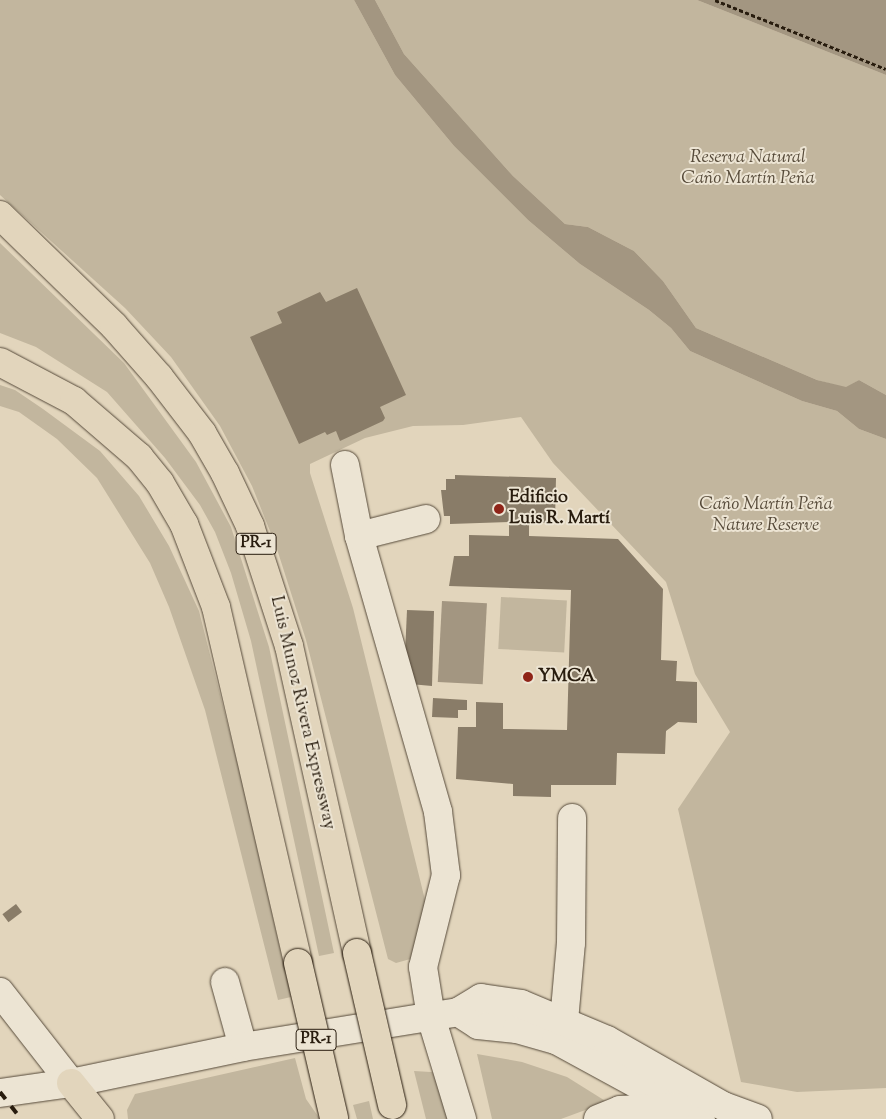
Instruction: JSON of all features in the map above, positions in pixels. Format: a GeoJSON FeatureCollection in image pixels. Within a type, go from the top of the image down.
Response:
{"type":"FeatureCollection","features":[{"type":"Feature","properties":{"kind":"highway","name":"Luis Munoz Rivera Expressway"},"geometry":{"type":"LineString","coordinates":[[0,215],[114,326],[160,377],[202,433],[225,473],[250,526],[289,646],[393,1112]]}},
{"type":"Feature","properties":{"kind":"highway","name":"PR-1"},"geometry":{"type":"LineString","coordinates":[[0,362],[74,401],[139,457],[160,483],[184,524],[216,606],[334,1118]]}},
{"type":"Feature","properties":{"kind":"highway"},"geometry":{"type":"LineString","coordinates":[[71,1083],[100,1119]]}},
{"type":"Feature","properties":{"kind":"street"},"geometry":{"type":"LineString","coordinates":[[345,465],[359,536],[438,812],[446,875],[423,967],[431,1017],[462,1119]]}},
{"type":"Feature","properties":{"kind":"street"},"geometry":{"type":"LineString","coordinates":[[359,536],[426,519]]}},
{"type":"Feature","properties":{"kind":"street"},"geometry":{"type":"LineString","coordinates":[[564,1021],[571,943],[572,818]]}},
{"type":"Feature","properties":{"kind":"street"},"geometry":{"type":"LineString","coordinates":[[225,982],[243,1047]]}},
{"type":"Feature","properties":{"kind":"street"},"geometry":{"type":"LineString","coordinates":[[0,992],[71,1083]]}},
{"type":"Feature","properties":{"kind":"street"},"geometry":{"type":"LineString","coordinates":[[0,1092],[71,1083],[243,1047],[458,1012],[481,998],[521,1004],[564,1021],[607,1040],[723,1106],[758,1119]]}},
{"type":"Feature","properties":{"kind":"street"},"geometry":{"type":"LineString","coordinates":[[458,1012],[478,1025],[517,1029],[556,1040],[689,1113]]}},
{"type":"Feature","properties":{"kind":"street"},"geometry":{"type":"LineString","coordinates":[[598,1119],[620,1110],[689,1113]]}},
{"type":"Feature","properties":{"kind":"path"},"geometry":{"type":"LineString","coordinates":[[715,0],[886,70]]}},
{"type":"Feature","properties":{"kind":"green space","name":"Caño Martín Peña Nature Reserve"},"geometry":{"type":"Polygon","coordinates":[[[0,0],[354,0],[395,75],[454,146],[528,220],[580,264],[649,310],[671,328],[690,351],[802,401],[837,411],[859,429],[886,439],[886,1088],[797,1092],[741,1082],[678,809],[730,732],[695,674],[666,582],[553,463],[521,417],[463,425],[413,426],[365,438],[310,464],[310,473],[353,608],[426,904],[414,958],[396,963],[388,959],[306,640],[276,546],[252,486],[220,426],[171,357],[125,308],[0,195],[0,0]]]}},
{"type":"Feature","properties":{"kind":"green space","name":"Reserva Natural Caño Martín Peña"},"geometry":{"type":"Polygon","coordinates":[[[375,0],[697,0],[886,75],[886,395],[859,380],[846,388],[817,380],[696,328],[663,281],[634,251],[588,227],[565,224],[513,176],[404,54],[375,0]]]}},
{"type":"Feature","properties":{"kind":"green space"},"geometry":{"type":"Polygon","coordinates":[[[0,243],[124,363],[196,462],[231,527],[269,647],[334,953],[319,956],[251,641],[231,573],[215,532],[200,505],[165,458],[107,392],[36,347],[0,333],[0,243]]]}},
{"type":"Feature","properties":{"kind":"green space"},"geometry":{"type":"Polygon","coordinates":[[[0,385],[15,390],[100,451],[139,496],[169,546],[199,611],[241,777],[291,997],[278,1000],[205,710],[169,607],[150,563],[97,478],[57,439],[19,412],[0,406],[0,385]]]}},
{"type":"Feature","properties":{"kind":"green space"},"geometry":{"type":"Polygon","coordinates":[[[501,597],[567,600],[564,652],[498,649],[501,597]]]}},
{"type":"Feature","properties":{"kind":"green space"},"geometry":{"type":"Polygon","coordinates":[[[477,1054],[522,1062],[567,1077],[607,1102],[561,1119],[492,1119],[477,1054]]]}},
{"type":"Feature","properties":{"kind":"green space"},"geometry":{"type":"Polygon","coordinates":[[[295,1058],[306,1099],[320,1119],[128,1119],[127,1110],[135,1094],[295,1058]]]}},
{"type":"Feature","properties":{"kind":"green space"},"geometry":{"type":"Polygon","coordinates":[[[414,1071],[447,1073],[459,1119],[426,1119],[414,1071]]]}},
{"type":"Feature","properties":{"kind":"green space"},"geometry":{"type":"Polygon","coordinates":[[[369,1101],[373,1119],[357,1119],[353,1105],[369,1101]]]}},
{"type":"Feature","properties":{"kind":"shaded area"},"geometry":{"type":"Polygon","coordinates":[[[354,0],[375,0],[404,54],[513,176],[565,224],[588,227],[634,251],[663,281],[696,328],[817,380],[846,387],[859,380],[886,395],[886,439],[859,429],[837,411],[802,401],[690,351],[671,328],[649,310],[580,264],[528,220],[454,146],[395,75],[354,0]]]}},
{"type":"Feature","properties":{"kind":"shaded area"},"geometry":{"type":"Polygon","coordinates":[[[697,0],[886,0],[886,75],[697,0]]]}},
{"type":"Feature","properties":{"kind":"shaded area"},"geometry":{"type":"Polygon","coordinates":[[[442,601],[487,603],[483,684],[438,682],[442,601]]]}},
{"type":"Feature","properties":{"kind":"building"},"geometry":{"type":"Polygon","coordinates":[[[357,288],[406,395],[380,407],[385,418],[383,421],[340,441],[336,431],[327,435],[325,432],[299,444],[250,337],[282,323],[277,312],[320,292],[326,302],[357,288]]]}},
{"type":"Feature","properties":{"kind":"building"},"geometry":{"type":"Polygon","coordinates":[[[455,475],[556,478],[555,522],[529,524],[529,536],[618,539],[663,589],[661,660],[677,661],[676,681],[697,682],[697,723],[678,722],[666,731],[665,754],[617,753],[616,785],[551,785],[551,797],[513,796],[513,784],[456,779],[458,727],[476,727],[476,702],[503,703],[503,729],[567,730],[571,590],[449,586],[454,556],[469,556],[469,535],[509,536],[509,522],[450,524],[450,516],[444,516],[441,490],[446,490],[446,479],[455,479],[455,475]]]}},
{"type":"Feature","properties":{"kind":"building"},"geometry":{"type":"Polygon","coordinates":[[[407,610],[434,611],[432,686],[410,684],[405,654],[407,610]]]}},
{"type":"Feature","properties":{"kind":"building"},"geometry":{"type":"Polygon","coordinates":[[[433,698],[467,700],[467,710],[458,710],[458,718],[432,717],[433,698]]]}},
{"type":"Feature","properties":{"kind":"building"},"geometry":{"type":"Polygon","coordinates":[[[16,904],[22,912],[8,922],[2,914],[16,904]]]}},
{"type":"Feature","properties":{"kind":"railway"},"geometry":{"type":"LineString","coordinates":[[0,1092],[21,1119]]}},
{"type":"Feature","properties":{"kind":"place","name":"Edificio Luis R. Martí"},"geometry":{"type":"Point","coordinates":[499,509]}},
{"type":"Feature","properties":{"kind":"place","name":"YMCA"},"geometry":{"type":"Point","coordinates":[528,677]}}]}
